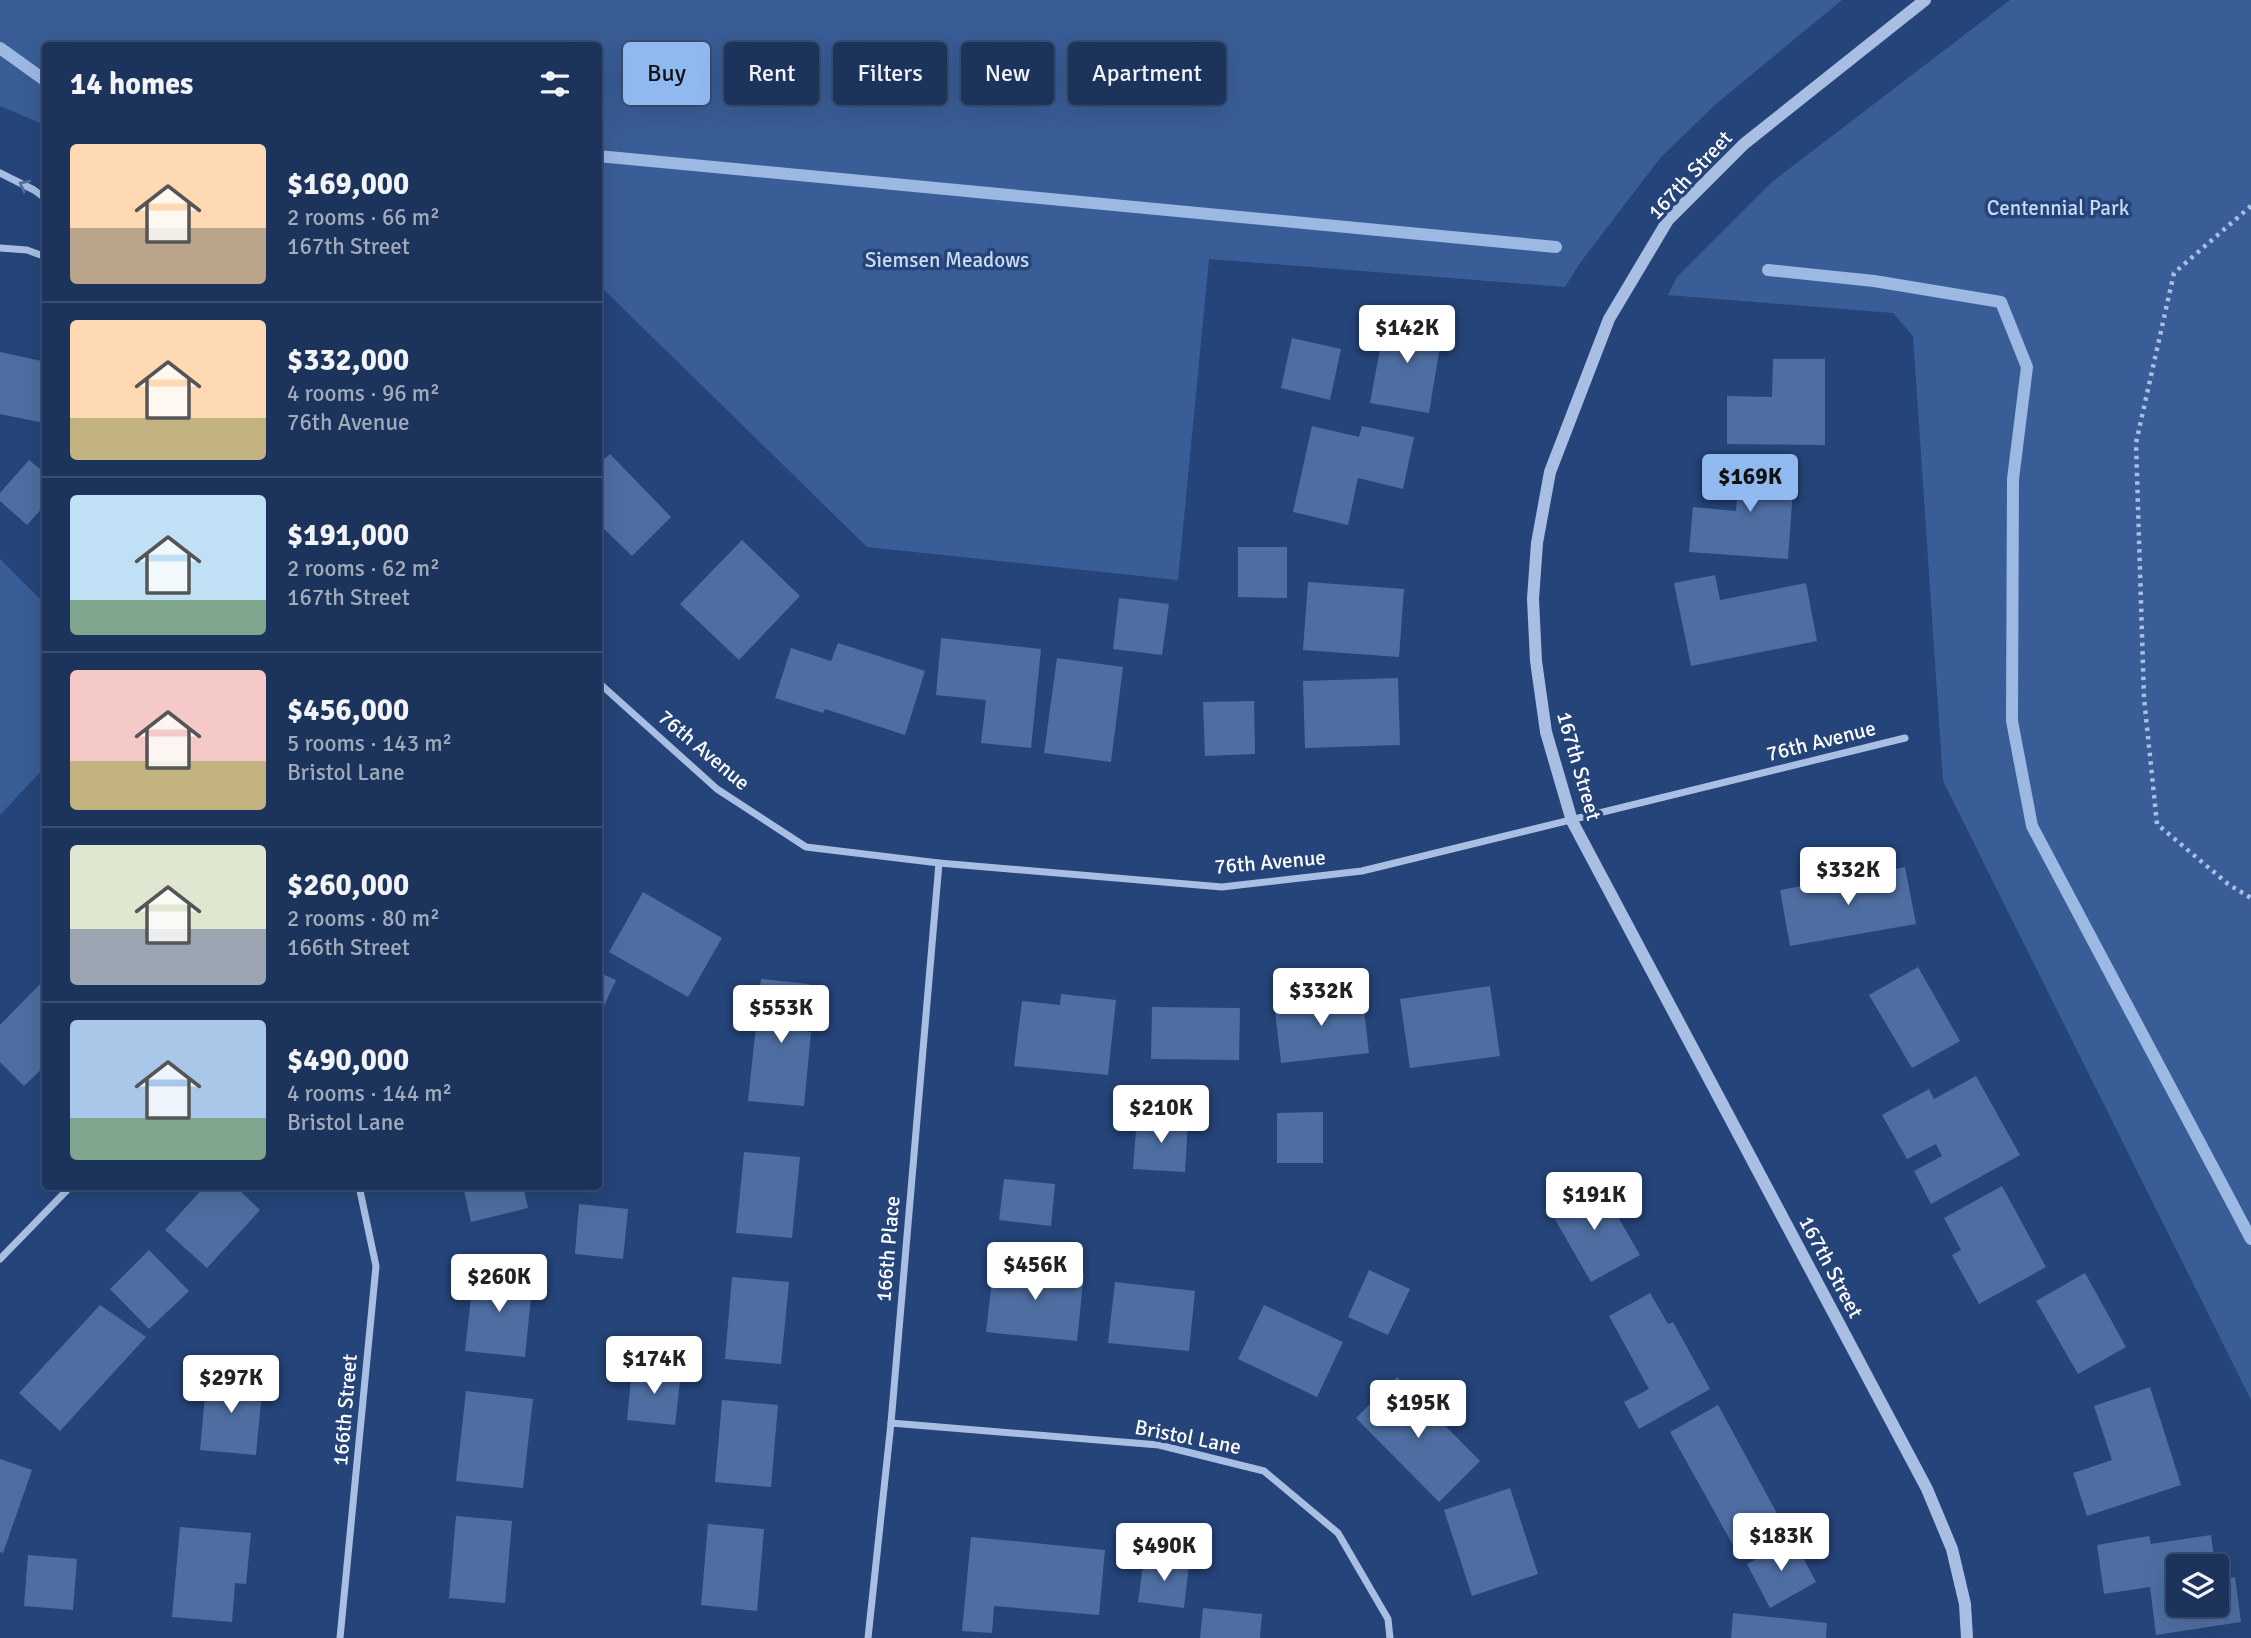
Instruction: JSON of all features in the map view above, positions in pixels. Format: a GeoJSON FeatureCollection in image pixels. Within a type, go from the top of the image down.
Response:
{"type":"FeatureCollection","features":[{"type":"Feature","properties":{"kind":"street","name":"167th Street"},"geometry":{"type":"LineString","coordinates":[[1925,0],[1744,144],[1668,220],[1609,318],[1550,472],[1537,543],[1533,600],[1536,661],[1546,732],[1572,821],[1927,1489],[1952,1549],[1965,1604],[1967,1638]]}},
{"type":"Feature","properties":{"kind":"street"},"geometry":{"type":"LineString","coordinates":[[0,173],[42,196]]}},
{"type":"Feature","properties":{"kind":"street"},"geometry":{"type":"LineString","coordinates":[[0,248],[27,250],[42,256]]}},
{"type":"Feature","properties":{"kind":"street","name":"76th Avenue"},"geometry":{"type":"LineString","coordinates":[[602,686],[717,789],[806,847],[939,863],[1222,887],[1362,871],[1905,738]]}},
{"type":"Feature","properties":{"kind":"street","name":"166th Place"},"geometry":{"type":"LineString","coordinates":[[868,1638],[891,1423],[939,863]]}},
{"type":"Feature","properties":{"kind":"street"},"geometry":{"type":"LineString","coordinates":[[0,1259],[67,1190]]}},
{"type":"Feature","properties":{"kind":"street","name":"166th Street"},"geometry":{"type":"LineString","coordinates":[[340,1638],[376,1266],[360,1190]]}},
{"type":"Feature","properties":{"kind":"street","name":"Bristol Lane"},"geometry":{"type":"LineString","coordinates":[[891,1423],[1160,1445],[1264,1471],[1338,1533],[1388,1619],[1390,1638]]}},
{"type":"Feature","properties":{"kind":"path"},"geometry":{"type":"LineString","coordinates":[[2251,206],[2174,272],[2136,443],[2144,698],[2157,824],[2228,884],[2251,898]]}},
{"type":"Feature","properties":{"kind":"green space","name":"Siemsen Meadows"},"geometry":{"type":"Polygon","coordinates":[[[0,0],[1842,0],[1716,104],[1661,157],[1580,263],[1565,287],[1209,259],[1178,580],[867,547],[602,288],[602,42],[42,42],[42,124],[0,106],[0,0]]]}},
{"type":"Feature","properties":{"kind":"green space","name":"Centennial Park"},"geometry":{"type":"Polygon","coordinates":[[[2010,0],[2251,0],[2251,1400],[1943,781],[1913,336],[1893,313],[1668,295],[1677,277],[1773,181],[2010,0]]]}},
{"type":"Feature","properties":{"kind":"green space"},"geometry":{"type":"Polygon","coordinates":[[[0,559],[42,601],[42,770],[0,815],[0,559]]]}},
{"type":"Feature","properties":{"kind":"building"},"geometry":{"type":"Polygon","coordinates":[[[1386,317],[1443,328],[1429,413],[1370,403],[1386,317]]]}},
{"type":"Feature","properties":{"kind":"building"},"geometry":{"type":"Polygon","coordinates":[[[1292,338],[1341,349],[1330,400],[1281,388],[1292,338]]]}},
{"type":"Feature","properties":{"kind":"building"},"geometry":{"type":"Polygon","coordinates":[[[0,352],[42,361],[42,423],[0,414],[0,352]]]}},
{"type":"Feature","properties":{"kind":"building"},"geometry":{"type":"Polygon","coordinates":[[[1773,359],[1825,359],[1825,445],[1727,444],[1727,396],[1772,397],[1773,359]]]}},
{"type":"Feature","properties":{"kind":"building"},"geometry":{"type":"Polygon","coordinates":[[[1312,426],[1359,437],[1362,426],[1414,437],[1403,489],[1358,478],[1348,525],[1293,512],[1312,426]]]}},
{"type":"Feature","properties":{"kind":"building"},"geometry":{"type":"Polygon","coordinates":[[[610,454],[671,517],[632,556],[602,527],[602,461],[610,454]]]}},
{"type":"Feature","properties":{"kind":"building"},"geometry":{"type":"Polygon","coordinates":[[[1740,457],[1795,461],[1788,559],[1689,552],[1693,507],[1736,511],[1740,457]]]}},
{"type":"Feature","properties":{"kind":"building"},"geometry":{"type":"Polygon","coordinates":[[[29,460],[42,471],[42,508],[27,525],[0,501],[0,493],[29,460]]]}},
{"type":"Feature","properties":{"kind":"building"},"geometry":{"type":"Polygon","coordinates":[[[742,540],[800,596],[739,660],[680,604],[742,540]]]}},
{"type":"Feature","properties":{"kind":"building"},"geometry":{"type":"Polygon","coordinates":[[[1238,547],[1287,547],[1287,598],[1238,597],[1238,547]]]}},
{"type":"Feature","properties":{"kind":"building"},"geometry":{"type":"Polygon","coordinates":[[[1715,575],[1720,600],[1806,583],[1817,641],[1691,666],[1674,583],[1715,575]]]}},
{"type":"Feature","properties":{"kind":"building"},"geometry":{"type":"Polygon","coordinates":[[[1308,582],[1404,589],[1399,657],[1303,650],[1308,582]]]}},
{"type":"Feature","properties":{"kind":"building"},"geometry":{"type":"Polygon","coordinates":[[[1119,598],[1169,604],[1162,655],[1113,649],[1119,598]]]}},
{"type":"Feature","properties":{"kind":"building"},"geometry":{"type":"Polygon","coordinates":[[[941,638],[1041,649],[1031,748],[981,743],[986,700],[936,695],[941,638]]]}},
{"type":"Feature","properties":{"kind":"building"},"geometry":{"type":"Polygon","coordinates":[[[838,643],[925,671],[905,735],[825,709],[823,713],[775,698],[791,648],[831,661],[838,643]]]}},
{"type":"Feature","properties":{"kind":"building"},"geometry":{"type":"Polygon","coordinates":[[[1057,658],[1123,667],[1111,762],[1044,753],[1057,658]]]}},
{"type":"Feature","properties":{"kind":"building"},"geometry":{"type":"Polygon","coordinates":[[[1398,678],[1400,745],[1305,748],[1303,681],[1398,678]]]}},
{"type":"Feature","properties":{"kind":"building"},"geometry":{"type":"Polygon","coordinates":[[[1254,701],[1255,754],[1205,756],[1203,702],[1254,701]]]}},
{"type":"Feature","properties":{"kind":"building"},"geometry":{"type":"Polygon","coordinates":[[[1905,867],[1916,924],[1790,946],[1780,890],[1905,867]]]}},
{"type":"Feature","properties":{"kind":"building"},"geometry":{"type":"Polygon","coordinates":[[[643,892],[722,938],[688,997],[609,952],[643,892]]]}},
{"type":"Feature","properties":{"kind":"building"},"geometry":{"type":"Polygon","coordinates":[[[1918,967],[1960,1041],[1912,1068],[1869,995],[1918,967]]]}},
{"type":"Feature","properties":{"kind":"building"},"geometry":{"type":"Polygon","coordinates":[[[602,974],[616,980],[602,1010],[602,974]]]}},
{"type":"Feature","properties":{"kind":"building"},"geometry":{"type":"Polygon","coordinates":[[[761,979],[809,984],[804,1031],[811,1032],[804,1106],[748,1101],[761,979]]]}},
{"type":"Feature","properties":{"kind":"building"},"geometry":{"type":"Polygon","coordinates":[[[42,982],[42,1069],[24,1086],[0,1062],[0,1025],[42,982]]]}},
{"type":"Feature","properties":{"kind":"building"},"geometry":{"type":"Polygon","coordinates":[[[1490,986],[1500,1056],[1410,1068],[1400,999],[1490,986]]]}},
{"type":"Feature","properties":{"kind":"building"},"geometry":{"type":"Polygon","coordinates":[[[1362,992],[1369,1053],[1281,1063],[1274,1002],[1362,992]]]}},
{"type":"Feature","properties":{"kind":"building"},"geometry":{"type":"Polygon","coordinates":[[[1061,994],[1116,1000],[1108,1075],[1014,1066],[1022,1001],[1060,1005],[1061,994]]]}},
{"type":"Feature","properties":{"kind":"building"},"geometry":{"type":"Polygon","coordinates":[[[1152,1007],[1240,1008],[1239,1060],[1151,1059],[1152,1007]]]}},
{"type":"Feature","properties":{"kind":"building"},"geometry":{"type":"Polygon","coordinates":[[[1976,1076],[2020,1155],[1931,1204],[1914,1171],[1942,1156],[1936,1144],[1907,1159],[1882,1115],[1929,1089],[1934,1099],[1976,1076]]]}},
{"type":"Feature","properties":{"kind":"building"},"geometry":{"type":"Polygon","coordinates":[[[1323,1112],[1323,1163],[1277,1163],[1277,1113],[1323,1112]]]}},
{"type":"Feature","properties":{"kind":"building"},"geometry":{"type":"Polygon","coordinates":[[[1137,1117],[1188,1121],[1185,1172],[1133,1169],[1137,1117]]]}},
{"type":"Feature","properties":{"kind":"building"},"geometry":{"type":"Polygon","coordinates":[[[744,1152],[800,1157],[792,1238],[736,1233],[744,1152]]]}},
{"type":"Feature","properties":{"kind":"building"},"geometry":{"type":"Polygon","coordinates":[[[1004,1179],[1055,1184],[1051,1226],[999,1220],[1004,1179]]]}},
{"type":"Feature","properties":{"kind":"building"},"geometry":{"type":"Polygon","coordinates":[[[1597,1181],[1640,1255],[1591,1282],[1549,1209],[1597,1181]]]}},
{"type":"Feature","properties":{"kind":"building"},"geometry":{"type":"Polygon","coordinates":[[[2002,1186],[2046,1267],[1979,1304],[1952,1255],[1961,1250],[1944,1218],[2002,1186]]]}},
{"type":"Feature","properties":{"kind":"building"},"geometry":{"type":"Polygon","coordinates":[[[201,1190],[239,1190],[260,1210],[207,1268],[165,1230],[201,1190]]]}},
{"type":"Feature","properties":{"kind":"building"},"geometry":{"type":"Polygon","coordinates":[[[464,1190],[524,1190],[528,1208],[471,1222],[464,1190]]]}},
{"type":"Feature","properties":{"kind":"building"},"geometry":{"type":"Polygon","coordinates":[[[579,1204],[628,1209],[623,1259],[575,1254],[579,1204]]]}},
{"type":"Feature","properties":{"kind":"building"},"geometry":{"type":"Polygon","coordinates":[[[149,1250],[189,1291],[149,1329],[110,1289],[149,1250]]]}},
{"type":"Feature","properties":{"kind":"building"},"geometry":{"type":"Polygon","coordinates":[[[994,1263],[1084,1273],[1077,1341],[986,1332],[994,1263]]]}},
{"type":"Feature","properties":{"kind":"building"},"geometry":{"type":"Polygon","coordinates":[[[1369,1270],[1410,1289],[1388,1335],[1348,1317],[1369,1270]]]}},
{"type":"Feature","properties":{"kind":"building"},"geometry":{"type":"Polygon","coordinates":[[[474,1271],[533,1277],[525,1357],[465,1351],[474,1271]]]}},
{"type":"Feature","properties":{"kind":"building"},"geometry":{"type":"Polygon","coordinates":[[[2085,1273],[2126,1347],[2078,1374],[2036,1301],[2085,1273]]]}},
{"type":"Feature","properties":{"kind":"building"},"geometry":{"type":"Polygon","coordinates":[[[732,1277],[789,1282],[781,1364],[725,1359],[732,1277]]]}},
{"type":"Feature","properties":{"kind":"building"},"geometry":{"type":"Polygon","coordinates":[[[1115,1282],[1195,1291],[1189,1351],[1108,1343],[1115,1282]]]}},
{"type":"Feature","properties":{"kind":"building"},"geometry":{"type":"Polygon","coordinates":[[[1650,1293],[1668,1324],[1673,1322],[1710,1389],[1639,1429],[1624,1402],[1649,1389],[1609,1316],[1650,1293]]]}},
{"type":"Feature","properties":{"kind":"building"},"geometry":{"type":"Polygon","coordinates":[[[100,1305],[146,1337],[60,1431],[19,1393],[100,1305]]]}},
{"type":"Feature","properties":{"kind":"building"},"geometry":{"type":"Polygon","coordinates":[[[1264,1305],[1343,1342],[1317,1397],[1238,1359],[1264,1305]]]}},
{"type":"Feature","properties":{"kind":"building"},"geometry":{"type":"Polygon","coordinates":[[[632,1368],[681,1373],[675,1425],[627,1420],[632,1368]]]}},
{"type":"Feature","properties":{"kind":"building"},"geometry":{"type":"Polygon","coordinates":[[[207,1374],[263,1380],[256,1455],[200,1450],[207,1374]]]}},
{"type":"Feature","properties":{"kind":"building"},"geometry":{"type":"Polygon","coordinates":[[[1397,1377],[1480,1461],[1439,1502],[1356,1418],[1397,1377]]]}},
{"type":"Feature","properties":{"kind":"building"},"geometry":{"type":"Polygon","coordinates":[[[2150,1387],[2181,1485],[2087,1516],[2073,1473],[2112,1460],[2094,1406],[2150,1387]]]}},
{"type":"Feature","properties":{"kind":"building"},"geometry":{"type":"Polygon","coordinates":[[[466,1391],[533,1399],[523,1488],[456,1481],[466,1391]]]}},
{"type":"Feature","properties":{"kind":"building"},"geometry":{"type":"Polygon","coordinates":[[[722,1400],[778,1405],[771,1487],[715,1482],[722,1400]]]}},
{"type":"Feature","properties":{"kind":"building"},"geometry":{"type":"Polygon","coordinates":[[[1718,1405],[1780,1519],[1733,1545],[1670,1432],[1718,1405]]]}},
{"type":"Feature","properties":{"kind":"building"},"geometry":{"type":"Polygon","coordinates":[[[0,1459],[32,1470],[3,1553],[0,1552],[0,1459]]]}},
{"type":"Feature","properties":{"kind":"building"},"geometry":{"type":"Polygon","coordinates":[[[1510,1488],[1538,1574],[1472,1596],[1444,1510],[1510,1488]]]}},
{"type":"Feature","properties":{"kind":"building"},"geometry":{"type":"Polygon","coordinates":[[[456,1516],[512,1521],[505,1603],[449,1598],[456,1516]]]}},
{"type":"Feature","properties":{"kind":"building"},"geometry":{"type":"Polygon","coordinates":[[[708,1524],[764,1529],[757,1611],[701,1605],[708,1524]]]}},
{"type":"Feature","properties":{"kind":"building"},"geometry":{"type":"Polygon","coordinates":[[[180,1527],[251,1533],[246,1584],[235,1583],[232,1622],[172,1617],[180,1527]]]}},
{"type":"Feature","properties":{"kind":"building"},"geometry":{"type":"Polygon","coordinates":[[[2211,1535],[2213,1554],[2166,1554],[2166,1617],[2229,1617],[2229,1578],[2235,1577],[2241,1622],[2156,1635],[2150,1587],[2104,1594],[2097,1545],[2149,1536],[2151,1544],[2211,1535]]]}},
{"type":"Feature","properties":{"kind":"building"},"geometry":{"type":"Polygon","coordinates":[[[971,1537],[1105,1550],[1099,1615],[994,1606],[992,1633],[962,1631],[971,1537]]]}},
{"type":"Feature","properties":{"kind":"building"},"geometry":{"type":"Polygon","coordinates":[[[1793,1539],[1816,1582],[1770,1608],[1747,1564],[1793,1539]]]}},
{"type":"Feature","properties":{"kind":"building"},"geometry":{"type":"Polygon","coordinates":[[[28,1555],[77,1559],[73,1610],[24,1606],[28,1555]]]}},
{"type":"Feature","properties":{"kind":"building"},"geometry":{"type":"Polygon","coordinates":[[[1144,1558],[1189,1564],[1184,1608],[1138,1602],[1144,1558]]]}},
{"type":"Feature","properties":{"kind":"building"},"geometry":{"type":"Polygon","coordinates":[[[1203,1608],[1262,1614],[1260,1638],[1200,1638],[1203,1608]]]}},
{"type":"Feature","properties":{"kind":"building"},"geometry":{"type":"Polygon","coordinates":[[[1733,1613],[1827,1623],[1826,1638],[1731,1638],[1733,1613]]]}},
{"type":"Feature","properties":{"kind":"waterway"},"geometry":{"type":"LineString","coordinates":[[0,48],[42,78]]}},
{"type":"Feature","properties":{"kind":"waterway"},"geometry":{"type":"LineString","coordinates":[[602,156],[1556,247]]}},
{"type":"Feature","properties":{"kind":"waterway"},"geometry":{"type":"LineString","coordinates":[[1768,270],[1874,281],[2001,302],[2027,367],[2013,479],[2012,721],[2032,826],[2251,1239]]}}]}
